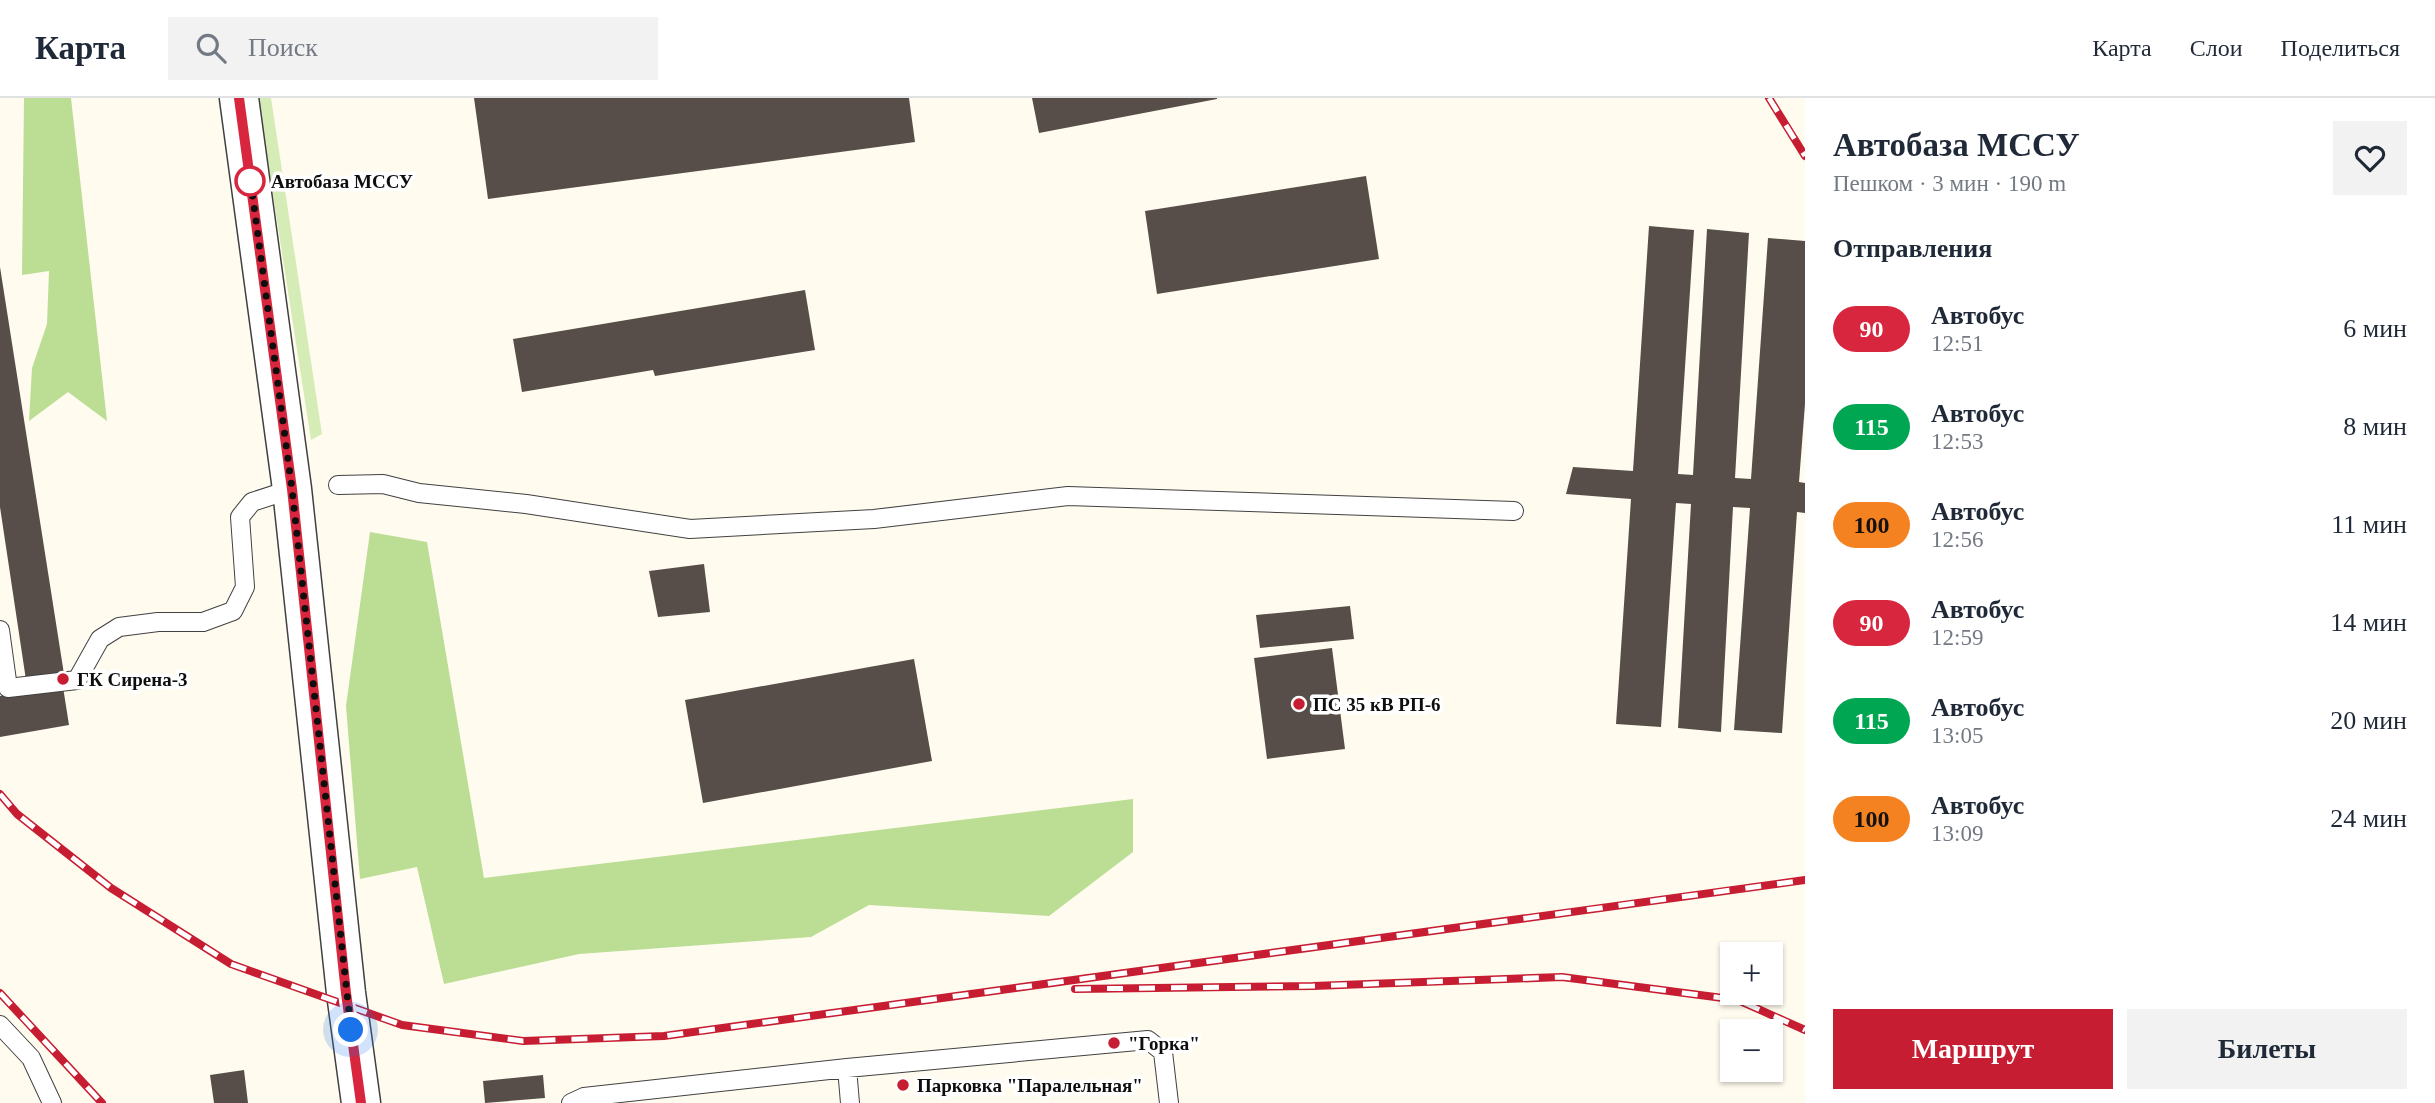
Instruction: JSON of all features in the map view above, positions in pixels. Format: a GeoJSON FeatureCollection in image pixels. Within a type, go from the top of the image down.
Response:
{"type":"FeatureCollection","features":[{"type":"Feature","properties":{"kind":"street"},"geometry":{"type":"LineString","coordinates":[[239,98],[292,489],[346,993],[361,1103]]}},
{"type":"Feature","properties":{"kind":"lane"},"geometry":{"type":"LineString","coordinates":[[338,485],[383,484],[419,493],[526,504],[690,529],[874,519],[1068,496],[1514,511]]}},
{"type":"Feature","properties":{"kind":"lane"},"geometry":{"type":"LineString","coordinates":[[0,630],[8,688],[77,680],[100,639],[118,627],[158,622],[203,622],[233,611],[245,587],[240,517],[252,502],[292,489]]}},
{"type":"Feature","properties":{"kind":"lane"},"geometry":{"type":"LineString","coordinates":[[0,1025],[31,1058],[52,1103]]}},
{"type":"Feature","properties":{"kind":"lane"},"geometry":{"type":"LineString","coordinates":[[571,1103],[584,1097],[847,1068],[1148,1040],[1163,1052],[1167,1101]]}},
{"type":"Feature","properties":{"kind":"lane"},"geometry":{"type":"LineString","coordinates":[[847,1068],[850,1103]]}},
{"type":"Feature","properties":{"kind":"green space"},"geometry":{"type":"Polygon","coordinates":[[[24,98],[71,98],[107,421],[68,392],[29,421],[32,368],[47,324],[49,271],[22,275],[24,98]]]}},
{"type":"Feature","properties":{"kind":"green space"},"geometry":{"type":"Polygon","coordinates":[[[258,98],[271,98],[322,434],[311,440],[258,98]]]}},
{"type":"Feature","properties":{"kind":"green space"},"geometry":{"type":"Polygon","coordinates":[[[370,532],[427,542],[484,878],[1133,799],[1133,852],[1049,916],[869,905],[811,937],[579,954],[444,984],[417,867],[360,879],[346,706],[370,532]]]}},
{"type":"Feature","properties":{"kind":"building"},"geometry":{"type":"Polygon","coordinates":[[[474,98],[909,98],[915,142],[488,199],[474,98]]]}},
{"type":"Feature","properties":{"kind":"building"},"geometry":{"type":"Polygon","coordinates":[[[1032,98],[1217,98],[1217,99],[1039,133],[1032,98]]]}},
{"type":"Feature","properties":{"kind":"building"},"geometry":{"type":"Polygon","coordinates":[[[1366,176],[1379,259],[1157,294],[1145,211],[1366,176]]]}},
{"type":"Feature","properties":{"kind":"building"},"geometry":{"type":"Polygon","coordinates":[[[1649,226],[1694,230],[1678,474],[1693,475],[1707,229],[1749,233],[1735,478],[1751,479],[1768,238],[1805,241],[1805,404],[1799,482],[1805,483],[1805,513],[1797,512],[1782,733],[1734,730],[1750,508],[1733,507],[1721,732],[1678,728],[1691,504],[1676,503],[1661,727],[1616,724],[1631,499],[1566,494],[1573,467],[1633,471],[1649,226]]]}},
{"type":"Feature","properties":{"kind":"building"},"geometry":{"type":"Polygon","coordinates":[[[0,267],[64,674],[26,680],[0,507],[0,267]]]}},
{"type":"Feature","properties":{"kind":"building"},"geometry":{"type":"Polygon","coordinates":[[[805,290],[815,350],[655,376],[653,370],[522,392],[513,339],[805,290]]]}},
{"type":"Feature","properties":{"kind":"building"},"geometry":{"type":"Polygon","coordinates":[[[704,564],[710,612],[658,617],[649,571],[704,564]]]}},
{"type":"Feature","properties":{"kind":"building"},"geometry":{"type":"Polygon","coordinates":[[[1350,606],[1354,639],[1260,648],[1256,615],[1350,606]]]}},
{"type":"Feature","properties":{"kind":"building","name":"ПС 35 кВ РП-6"},"geometry":{"type":"Polygon","coordinates":[[[1332,648],[1345,749],[1267,759],[1254,658],[1332,648]]]}},
{"type":"Feature","properties":{"kind":"building"},"geometry":{"type":"Polygon","coordinates":[[[914,659],[932,761],[703,803],[685,700],[914,659]]]}},
{"type":"Feature","properties":{"kind":"building"},"geometry":{"type":"Polygon","coordinates":[[[63,687],[69,725],[0,737],[0,696],[63,687]]]}},
{"type":"Feature","properties":{"kind":"building"},"geometry":{"type":"Polygon","coordinates":[[[244,1070],[248,1103],[214,1103],[210,1075],[244,1070]]]}},
{"type":"Feature","properties":{"kind":"building"},"geometry":{"type":"Polygon","coordinates":[[[543,1075],[545,1098],[485,1103],[483,1081],[543,1075]]]}},
{"type":"Feature","properties":{"kind":"railway"},"geometry":{"type":"LineString","coordinates":[[1769,98],[1805,156]]}},
{"type":"Feature","properties":{"kind":"railway"},"geometry":{"type":"LineString","coordinates":[[0,794],[17,814],[111,888],[231,964],[402,1025],[523,1041],[664,1036],[1805,880]]}},
{"type":"Feature","properties":{"kind":"railway"},"geometry":{"type":"LineString","coordinates":[[1075,989],[1313,986],[1562,977],[1738,1000],[1805,1030]]}},
{"type":"Feature","properties":{"kind":"railway"},"geometry":{"type":"LineString","coordinates":[[0,993],[102,1103]]}},
{"type":"Feature","properties":{"kind":"bus line","name":"90"},"geometry":{"type":"LineString","coordinates":[[239,98],[292,489],[346,993],[361,1103]]}},
{"type":"Feature","properties":{"kind":"place","name":"Автобаза МССУ"},"geometry":{"type":"Point","coordinates":[250,181]}},
{"type":"Feature","properties":{"kind":"place","name":"ГК Сирена-3"},"geometry":{"type":"Point","coordinates":[63,679]}},
{"type":"Feature","properties":{"kind":"place","name":"ПС 35 кВ РП-6"},"geometry":{"type":"Point","coordinates":[1299,704]}},
{"type":"Feature","properties":{"kind":"place","name":"\"Горка\""},"geometry":{"type":"Point","coordinates":[1114,1043]}},
{"type":"Feature","properties":{"kind":"place","name":"Парковка \"Паралельная\""},"geometry":{"type":"Point","coordinates":[903,1085]}},
{"type":"Feature","properties":{"kind":"route"},"geometry":{"type":"LineString","coordinates":[[250,181],[250,176],[292,489],[351,1030]]}}]}
